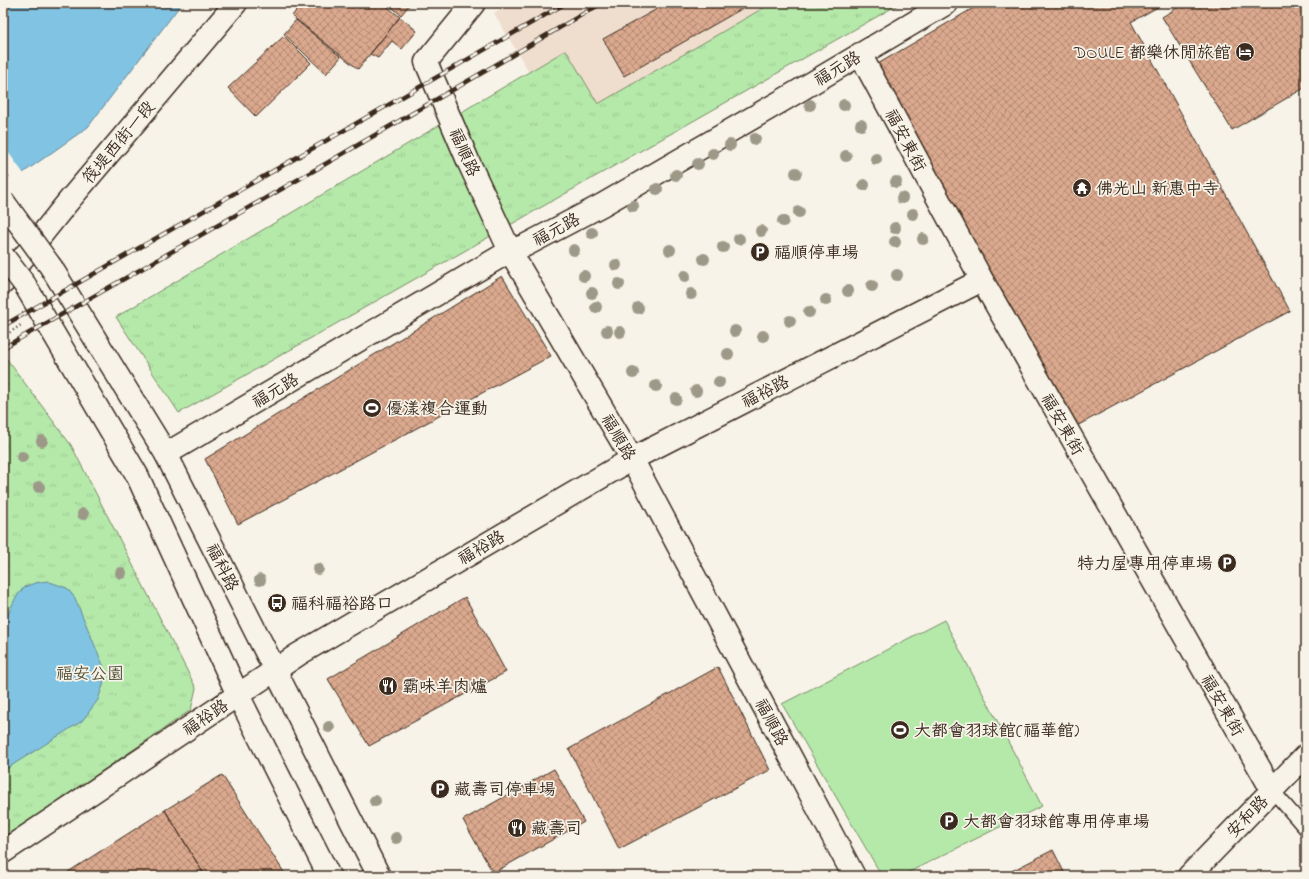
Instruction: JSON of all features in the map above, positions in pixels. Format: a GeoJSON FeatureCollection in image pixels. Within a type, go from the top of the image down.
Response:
{"type":"FeatureCollection","features":[{"type":"Feature","properties":{"kind":"street","name":"筏堤西街一段"},"geometry":{"type":"LineString","coordinates":[[3,283],[67,203],[236,3]]}},
{"type":"Feature","properties":{"kind":"street","name":"福順路"},"geometry":{"type":"LineString","coordinates":[[474,3],[426,62],[469,163],[510,251],[632,459],[854,876]]}},
{"type":"Feature","properties":{"kind":"street","name":"福元路"},"geometry":{"type":"LineString","coordinates":[[166,454],[510,251],[526,245],[602,205],[946,3]]}},
{"type":"Feature","properties":{"kind":"street","name":"福安東街"},"geometry":{"type":"LineString","coordinates":[[860,54],[982,280],[1272,790]]}},
{"type":"Feature","properties":{"kind":"street","name":"福科路"},"geometry":{"type":"LineString","coordinates":[[3,200],[51,267],[166,454],[379,876]]}},
{"type":"Feature","properties":{"kind":"street"},"geometry":{"type":"LineString","coordinates":[[3,256],[25,285],[137,475],[238,696],[329,876]]}},
{"type":"Feature","properties":{"kind":"street","name":"福裕路"},"geometry":{"type":"LineString","coordinates":[[3,852],[299,654],[632,459],[982,280]]}},
{"type":"Feature","properties":{"kind":"street","name":"安和路"},"geometry":{"type":"LineString","coordinates":[[1189,876],[1306,755]]}},
{"type":"Feature","properties":{"kind":"lane"},"geometry":{"type":"LineString","coordinates":[[1272,790],[1306,829]]}},
{"type":"Feature","properties":{"kind":"path"},"geometry":{"type":"LineString","coordinates":[[3,337],[26,322]]}},
{"type":"Feature","properties":{"kind":"shaded area"},"geometry":{"type":"Polygon","coordinates":[[[510,3],[772,3],[598,104],[566,50],[529,72],[494,13],[510,3]]]}},
{"type":"Feature","properties":{"kind":"green space"},"geometry":{"type":"Polygon","coordinates":[[[772,3],[901,3],[179,413],[116,317],[566,50],[598,104],[772,3]]]}},
{"type":"Feature","properties":{"kind":"green space","name":"福安公園"},"geometry":{"type":"Polygon","coordinates":[[[3,354],[71,445],[196,688],[191,710],[3,839],[3,354]]]}},
{"type":"Feature","properties":{"kind":"green space","name":"大都會羽球館(福華館)"},"geometry":{"type":"Polygon","coordinates":[[[944,620],[1042,806],[901,876],[882,876],[782,704],[944,620]]]}},
{"type":"Feature","properties":{"kind":"water"},"geometry":{"type":"Polygon","coordinates":[[[3,3],[182,3],[88,127],[3,187],[3,3]]]}},
{"type":"Feature","properties":{"kind":"water"},"geometry":{"type":"Polygon","coordinates":[[[47,581],[67,588],[75,598],[103,665],[104,682],[98,700],[82,721],[3,771],[3,625],[15,599],[24,587],[47,581]]]}},
{"type":"Feature","properties":{"kind":"pier"},"geometry":{"type":"Polygon","coordinates":[[[3,145],[24,174],[3,189],[3,145]]]}},
{"type":"Feature","properties":{"kind":"building"},"geometry":{"type":"Polygon","coordinates":[[[302,3],[383,3],[400,17],[358,69],[292,16],[302,3]]]}},
{"type":"Feature","properties":{"kind":"building"},"geometry":{"type":"Polygon","coordinates":[[[387,3],[411,3],[401,15],[387,3]]]}},
{"type":"Feature","properties":{"kind":"building"},"geometry":{"type":"Polygon","coordinates":[[[653,3],[752,3],[624,76],[603,39],[657,9],[653,3]]]}},
{"type":"Feature","properties":{"kind":"building","name":"佛光山 新惠中寺"},"geometry":{"type":"Polygon","coordinates":[[[982,3],[1165,3],[1131,22],[1290,311],[1073,428],[876,65],[982,3]]]}},
{"type":"Feature","properties":{"kind":"building","name":"DOULE 都樂休閒旅館"},"geometry":{"type":"Polygon","coordinates":[[[1185,3],[1306,3],[1306,87],[1232,130],[1162,17],[1185,3]]]}},
{"type":"Feature","properties":{"kind":"building"},"geometry":{"type":"Polygon","coordinates":[[[400,17],[417,31],[402,49],[392,41],[378,58],[370,54],[400,17]]]}},
{"type":"Feature","properties":{"kind":"building"},"geometry":{"type":"Polygon","coordinates":[[[296,20],[341,57],[326,74],[284,34],[296,20]]]}},
{"type":"Feature","properties":{"kind":"building"},"geometry":{"type":"Polygon","coordinates":[[[284,36],[311,63],[256,117],[228,88],[284,36]]]}},
{"type":"Feature","properties":{"kind":"building","name":"優漾複合運動"},"geometry":{"type":"Polygon","coordinates":[[[502,276],[551,356],[238,524],[205,459],[502,276]]]}},
{"type":"Feature","properties":{"kind":"building"},"geometry":{"type":"Polygon","coordinates":[[[465,597],[506,672],[369,746],[328,679],[465,597]]]}},
{"type":"Feature","properties":{"kind":"building"},"geometry":{"type":"Polygon","coordinates":[[[718,667],[770,770],[619,849],[569,749],[718,667]]]}},
{"type":"Feature","properties":{"kind":"building"},"geometry":{"type":"Polygon","coordinates":[[[554,769],[584,822],[493,873],[463,820],[554,769]]]}},
{"type":"Feature","properties":{"kind":"building"},"geometry":{"type":"Polygon","coordinates":[[[222,775],[285,874],[281,876],[205,876],[165,810],[222,775]]]}},
{"type":"Feature","properties":{"kind":"building"},"geometry":{"type":"Polygon","coordinates":[[[165,810],[205,876],[71,876],[68,872],[165,810]]]}},
{"type":"Feature","properties":{"kind":"building"},"geometry":{"type":"Polygon","coordinates":[[[1053,850],[1066,876],[1002,876],[1053,850]]]}},
{"type":"Feature","properties":{"kind":"railway"},"geometry":{"type":"LineString","coordinates":[[3,326],[566,3]]}},
{"type":"Feature","properties":{"kind":"railway"},"geometry":{"type":"LineString","coordinates":[[3,348],[327,163],[602,3]]}},
{"type":"Feature","properties":{"kind":"place","name":"DOULE 都樂休閒旅館"},"geometry":{"type":"Point","coordinates":[1245,52]}},
{"type":"Feature","properties":{"kind":"place","name":"佛光山 新惠中寺"},"geometry":{"type":"Point","coordinates":[1082,188]}},
{"type":"Feature","properties":{"kind":"place","name":"福順停車場"},"geometry":{"type":"Point","coordinates":[760,252]}},
{"type":"Feature","properties":{"kind":"place","name":"優漾複合運動"},"geometry":{"type":"Point","coordinates":[372,408]}},
{"type":"Feature","properties":{"kind":"place","name":"特力屋專用停車場"},"geometry":{"type":"Point","coordinates":[1227,563]}},
{"type":"Feature","properties":{"kind":"place","name":"福科福裕路口"},"geometry":{"type":"Point","coordinates":[277,603]}},
{"type":"Feature","properties":{"kind":"place","name":"霸味羊肉爐"},"geometry":{"type":"Point","coordinates":[388,686]}},
{"type":"Feature","properties":{"kind":"place","name":"大都會羽球館(福華館)"},"geometry":{"type":"Point","coordinates":[900,730]}},
{"type":"Feature","properties":{"kind":"place","name":"藏壽司停車場"},"geometry":{"type":"Point","coordinates":[440,789]}},
{"type":"Feature","properties":{"kind":"place","name":"大都會羽球館專用停車場"},"geometry":{"type":"Point","coordinates":[949,821]}},
{"type":"Feature","properties":{"kind":"place","name":"藏壽司"},"geometry":{"type":"Point","coordinates":[517,828]}}]}
